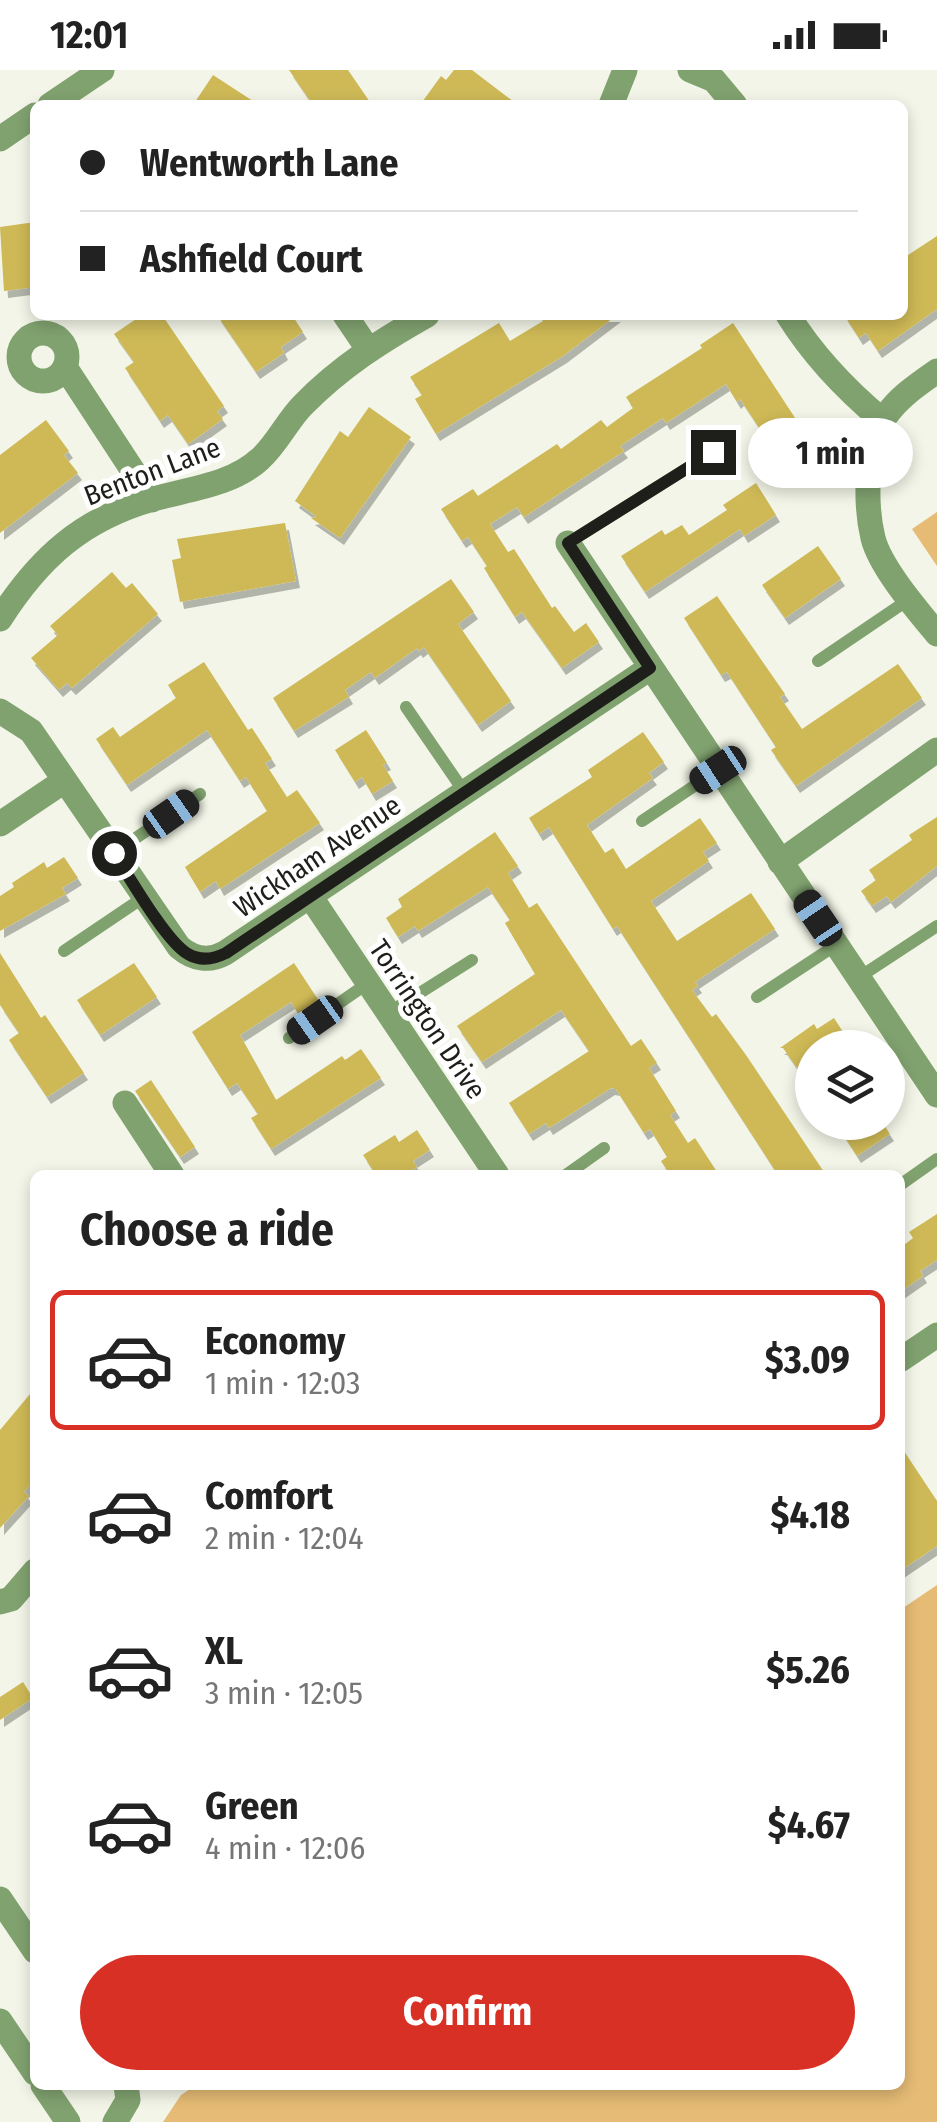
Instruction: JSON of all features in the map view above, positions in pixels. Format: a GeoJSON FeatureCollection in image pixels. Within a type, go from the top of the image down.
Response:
{"type":"FeatureCollection","features":[{"type":"Feature","properties":{"kind":"street"},"geometry":{"type":"LineString","coordinates":[[57,100],[102,70]]}},
{"type":"Feature","properties":{"kind":"street"},"geometry":{"type":"LineString","coordinates":[[613,100],[625,70]]}},
{"type":"Feature","properties":{"kind":"street"},"geometry":{"type":"LineString","coordinates":[[690,70],[714,80],[731,100]]}},
{"type":"Feature","properties":{"kind":"street"},"geometry":{"type":"LineString","coordinates":[[0,139],[30,118]]}},
{"type":"Feature","properties":{"kind":"street"},"geometry":{"type":"LineString","coordinates":[[348,320],[368,349]]}},
{"type":"Feature","properties":{"kind":"street","name":"Benton Lane"},"geometry":{"type":"LineString","coordinates":[[0,619],[27,578],[70,538],[105,516],[208,487],[259,460],[299,408],[330,378],[368,349],[418,320]]}},
{"type":"Feature","properties":{"kind":"street"},"geometry":{"type":"LineString","coordinates":[[791,320],[842,386],[882,420]]}},
{"type":"Feature","properties":{"kind":"street"},"geometry":{"type":"LineString","coordinates":[[65,367],[152,500]]}},
{"type":"Feature","properties":{"kind":"street"},"geometry":{"type":"LineString","coordinates":[[937,371],[905,393],[882,420],[867,478],[874,540],[908,600],[937,634]]}},
{"type":"Feature","properties":{"kind":"street"},"geometry":{"type":"LineString","coordinates":[[568,543],[937,1095]]}},
{"type":"Feature","properties":{"kind":"street","name":"Wickham Avenue"},"geometry":{"type":"LineString","coordinates":[[144,898],[179,947],[198,958],[222,955],[650,668]]}},
{"type":"Feature","properties":{"kind":"street"},"geometry":{"type":"LineString","coordinates":[[0,711],[30,731],[144,898]]}},
{"type":"Feature","properties":{"kind":"street"},"geometry":{"type":"LineString","coordinates":[[780,862],[937,750]]}},
{"type":"Feature","properties":{"kind":"street"},"geometry":{"type":"LineString","coordinates":[[0,824],[64,782]]}},
{"type":"Feature","properties":{"kind":"street","name":"Torrington Drive"},"geometry":{"type":"LineString","coordinates":[[310,896],[493,1170]]}},
{"type":"Feature","properties":{"kind":"street"},"geometry":{"type":"LineString","coordinates":[[126,1103],[169,1170]]}},
{"type":"Feature","properties":{"kind":"street"},"geometry":{"type":"LineString","coordinates":[[905,1357],[937,1336]]}},
{"type":"Feature","properties":{"kind":"street"},"geometry":{"type":"LineString","coordinates":[[0,1602],[11,1599],[30,1577]]}},
{"type":"Feature","properties":{"kind":"street"},"geometry":{"type":"LineString","coordinates":[[0,1899],[30,1944]]}},
{"type":"Feature","properties":{"kind":"street"},"geometry":{"type":"LineString","coordinates":[[0,2021],[30,2066]]}},
{"type":"Feature","properties":{"kind":"street"},"geometry":{"type":"LineString","coordinates":[[46,2090],[68,2122]]}},
{"type":"Feature","properties":{"kind":"street"},"geometry":{"type":"LineString","coordinates":[[115,2122],[128,2100],[127,2090]]}},
{"type":"Feature","properties":{"kind":"lane"},"geometry":{"type":"LineString","coordinates":[[568,543],[713,452]]}},
{"type":"Feature","properties":{"kind":"lane"},"geometry":{"type":"LineString","coordinates":[[818,661],[908,600]]}},
{"type":"Feature","properties":{"kind":"lane"},"geometry":{"type":"LineString","coordinates":[[406,707],[465,793]]}},
{"type":"Feature","properties":{"kind":"lane"},"geometry":{"type":"LineString","coordinates":[[642,821],[718,770]]}},
{"type":"Feature","properties":{"kind":"lane"},"geometry":{"type":"LineString","coordinates":[[114,853],[200,794]]}},
{"type":"Feature","properties":{"kind":"lane"},"geometry":{"type":"LineString","coordinates":[[64,951],[144,898]]}},
{"type":"Feature","properties":{"kind":"lane"},"geometry":{"type":"LineString","coordinates":[[858,978],[937,926]]}},
{"type":"Feature","properties":{"kind":"lane"},"geometry":{"type":"LineString","coordinates":[[757,997],[836,945]]}},
{"type":"Feature","properties":{"kind":"lane"},"geometry":{"type":"LineString","coordinates":[[388,1013],[472,960]]}},
{"type":"Feature","properties":{"kind":"lane"},"geometry":{"type":"LineString","coordinates":[[288,1038],[368,983]]}},
{"type":"Feature","properties":{"kind":"lane"},"geometry":{"type":"LineString","coordinates":[[573,1170],[604,1148]]}},
{"type":"Feature","properties":{"kind":"lane"},"geometry":{"type":"LineString","coordinates":[[905,1181],[937,1159]]}},
{"type":"Feature","properties":{"kind":"shaded area"},"geometry":{"type":"Polygon","coordinates":[[[937,512],[937,566],[912,529],[937,512]]]}},
{"type":"Feature","properties":{"kind":"shaded area"},"geometry":{"type":"Polygon","coordinates":[[[937,1585],[937,2122],[163,2122],[188,2090],[905,2090],[905,1607],[937,1585]]]}},
{"type":"Feature","properties":{"kind":"building"},"geometry":{"type":"Polygon","coordinates":[[[289,70],[348,70],[369,100],[310,100],[289,70]]]}},
{"type":"Feature","properties":{"kind":"building"},"geometry":{"type":"Polygon","coordinates":[[[454,70],[472,70],[511,100],[424,100],[441,76],[446,80],[454,70]]]}},
{"type":"Feature","properties":{"kind":"building"},"geometry":{"type":"Polygon","coordinates":[[[213,75],[251,100],[196,100],[213,75]]]}},
{"type":"Feature","properties":{"kind":"building"},"geometry":{"type":"Polygon","coordinates":[[[30,223],[30,288],[4,291],[0,227],[30,223]]]}},
{"type":"Feature","properties":{"kind":"building"},"geometry":{"type":"Polygon","coordinates":[[[937,236],[937,309],[878,351],[866,333],[859,338],[847,320],[908,320],[908,255],[937,236]]]}},
{"type":"Feature","properties":{"kind":"building"},"geometry":{"type":"Polygon","coordinates":[[[135,320],[165,320],[224,406],[217,411],[223,419],[188,444],[168,415],[160,421],[125,368],[134,362],[114,334],[135,320]]]}},
{"type":"Feature","properties":{"kind":"building"},"geometry":{"type":"Polygon","coordinates":[[[220,320],[295,320],[303,332],[281,347],[284,353],[256,372],[220,320]]]}},
{"type":"Feature","properties":{"kind":"building"},"geometry":{"type":"Polygon","coordinates":[[[610,320],[563,356],[436,434],[415,399],[422,395],[410,377],[499,323],[510,341],[543,321],[610,320]]]}},
{"type":"Feature","properties":{"kind":"building"},"geometry":{"type":"Polygon","coordinates":[[[733,323],[816,450],[780,473],[754,433],[760,429],[726,384],[666,423],[663,418],[620,446],[624,451],[524,517],[517,507],[490,524],[508,552],[514,549],[552,608],[555,606],[574,632],[586,623],[599,642],[562,668],[522,612],[515,617],[468,537],[462,541],[441,509],[473,489],[478,496],[557,444],[561,449],[601,420],[607,427],[633,408],[626,397],[733,323]]]}},
{"type":"Feature","properties":{"kind":"building"},"geometry":{"type":"Polygon","coordinates":[[[369,407],[411,437],[340,538],[295,501],[340,431],[348,437],[369,407]]]}},
{"type":"Feature","properties":{"kind":"building"},"geometry":{"type":"Polygon","coordinates":[[[46,420],[69,451],[64,455],[78,473],[0,533],[0,455],[46,420]]]}},
{"type":"Feature","properties":{"kind":"building"},"geometry":{"type":"Polygon","coordinates":[[[756,483],[776,515],[744,536],[740,529],[645,592],[621,556],[662,530],[665,535],[682,525],[689,535],[727,510],[723,505],[756,483]]]}},
{"type":"Feature","properties":{"kind":"building"},"geometry":{"type":"Polygon","coordinates":[[[285,523],[296,581],[180,602],[172,560],[181,558],[177,539],[285,523]]]}},
{"type":"Feature","properties":{"kind":"building"},"geometry":{"type":"Polygon","coordinates":[[[818,546],[841,579],[785,618],[762,585],[818,546]]]}},
{"type":"Feature","properties":{"kind":"building"},"geometry":{"type":"Polygon","coordinates":[[[112,572],[126,588],[132,583],[158,614],[72,688],[67,683],[59,690],[31,658],[58,635],[50,626],[112,572]]]}},
{"type":"Feature","properties":{"kind":"building"},"geometry":{"type":"Polygon","coordinates":[[[451,579],[474,612],[458,624],[511,701],[478,725],[424,647],[375,678],[371,672],[345,690],[349,697],[294,731],[273,698],[451,579]]]}},
{"type":"Feature","properties":{"kind":"building"},"geometry":{"type":"Polygon","coordinates":[[[717,596],[785,694],[780,697],[802,729],[898,664],[922,698],[796,786],[771,750],[776,747],[727,672],[721,675],[684,618],[717,596]]]}},
{"type":"Feature","properties":{"kind":"building"},"geometry":{"type":"Polygon","coordinates":[[[204,662],[248,730],[252,728],[272,759],[265,763],[287,797],[297,790],[320,823],[220,889],[216,881],[200,892],[185,867],[267,811],[246,777],[240,781],[207,730],[127,785],[96,739],[113,727],[120,737],[176,698],[168,685],[204,662]]]}},
{"type":"Feature","properties":{"kind":"building"},"geometry":{"type":"Polygon","coordinates":[[[366,730],[387,763],[383,765],[393,781],[372,794],[362,777],[355,782],[335,750],[366,730]]]}},
{"type":"Feature","properties":{"kind":"building"},"geometry":{"type":"Polygon","coordinates":[[[643,732],[664,762],[649,773],[653,778],[587,825],[605,853],[613,848],[626,869],[700,818],[717,843],[703,852],[709,861],[651,901],[677,941],[751,893],[775,929],[695,982],[698,986],[692,990],[712,1017],[716,1014],[746,1055],[795,1128],[795,1140],[803,1140],[823,1170],[775,1170],[549,827],[539,834],[529,818],[592,777],[588,770],[643,732]]]}},
{"type":"Feature","properties":{"kind":"building"},"geometry":{"type":"Polygon","coordinates":[[[937,817],[937,866],[891,902],[887,896],[872,906],[861,891],[876,880],[869,870],[912,840],[909,835],[937,817]]]}},
{"type":"Feature","properties":{"kind":"building"},"geometry":{"type":"Polygon","coordinates":[[[495,832],[518,866],[508,873],[529,908],[537,903],[631,1046],[641,1039],[657,1063],[649,1068],[676,1111],[670,1115],[688,1143],[695,1138],[716,1170],[667,1170],[661,1161],[667,1157],[650,1129],[644,1133],[616,1089],[611,1088],[549,1128],[546,1123],[529,1134],[509,1103],[589,1051],[561,1010],[482,1062],[457,1026],[535,974],[505,923],[510,920],[488,887],[418,931],[415,926],[398,937],[386,918],[402,907],[398,899],[495,832]]]}},
{"type":"Feature","properties":{"kind":"building"},"geometry":{"type":"Polygon","coordinates":[[[64,857],[78,878],[62,888],[66,894],[0,931],[0,896],[44,862],[47,868],[64,857]]]}},
{"type":"Feature","properties":{"kind":"building"},"geometry":{"type":"Polygon","coordinates":[[[0,953],[41,1018],[45,1015],[84,1073],[47,1097],[9,1040],[19,1033],[0,1005],[0,953]]]}},
{"type":"Feature","properties":{"kind":"building"},"geometry":{"type":"Polygon","coordinates":[[[134,963],[157,997],[100,1035],[77,1000],[134,963]]]}},
{"type":"Feature","properties":{"kind":"building"},"geometry":{"type":"Polygon","coordinates":[[[294,963],[319,1001],[299,1015],[291,1002],[240,1035],[276,1100],[342,1056],[345,1060],[361,1049],[381,1078],[271,1149],[251,1118],[258,1114],[237,1083],[228,1089],[192,1032],[294,963]]]}},
{"type":"Feature","properties":{"kind":"building"},"geometry":{"type":"Polygon","coordinates":[[[834,1018],[842,1030],[806,1030],[814,1024],[817,1029],[834,1018]]]}},
{"type":"Feature","properties":{"kind":"building"},"geometry":{"type":"Polygon","coordinates":[[[795,1037],[795,1065],[783,1048],[795,1037]]]}},
{"type":"Feature","properties":{"kind":"building"},"geometry":{"type":"Polygon","coordinates":[[[151,1080],[195,1147],[180,1157],[135,1091],[151,1080]]]}},
{"type":"Feature","properties":{"kind":"building"},"geometry":{"type":"Polygon","coordinates":[[[417,1130],[430,1150],[413,1161],[417,1167],[412,1170],[373,1170],[363,1155],[395,1135],[399,1142],[417,1130]]]}},
{"type":"Feature","properties":{"kind":"building"},"geometry":{"type":"Polygon","coordinates":[[[847,1140],[881,1140],[857,1156],[847,1140]]]}},
{"type":"Feature","properties":{"kind":"building"},"geometry":{"type":"Polygon","coordinates":[[[937,1214],[937,1260],[920,1271],[923,1276],[905,1289],[905,1244],[913,1238],[909,1232],[937,1214]]]}},
{"type":"Feature","properties":{"kind":"building"},"geometry":{"type":"Polygon","coordinates":[[[30,1394],[30,1485],[24,1492],[29,1496],[0,1528],[0,1430],[30,1394]]]}},
{"type":"Feature","properties":{"kind":"building"},"geometry":{"type":"Polygon","coordinates":[[[905,1453],[937,1501],[937,1546],[905,1568],[905,1453]]]}},
{"type":"Feature","properties":{"kind":"building"},"geometry":{"type":"Polygon","coordinates":[[[23,1682],[30,1693],[30,1700],[0,1720],[0,1697],[23,1682]]]}},
{"type":"Feature","properties":{"kind":"route"},"geometry":{"type":"LineString","coordinates":[[114,853],[179,947],[198,958],[214,958],[434,814],[650,668],[568,543],[713,452]]}}]}
